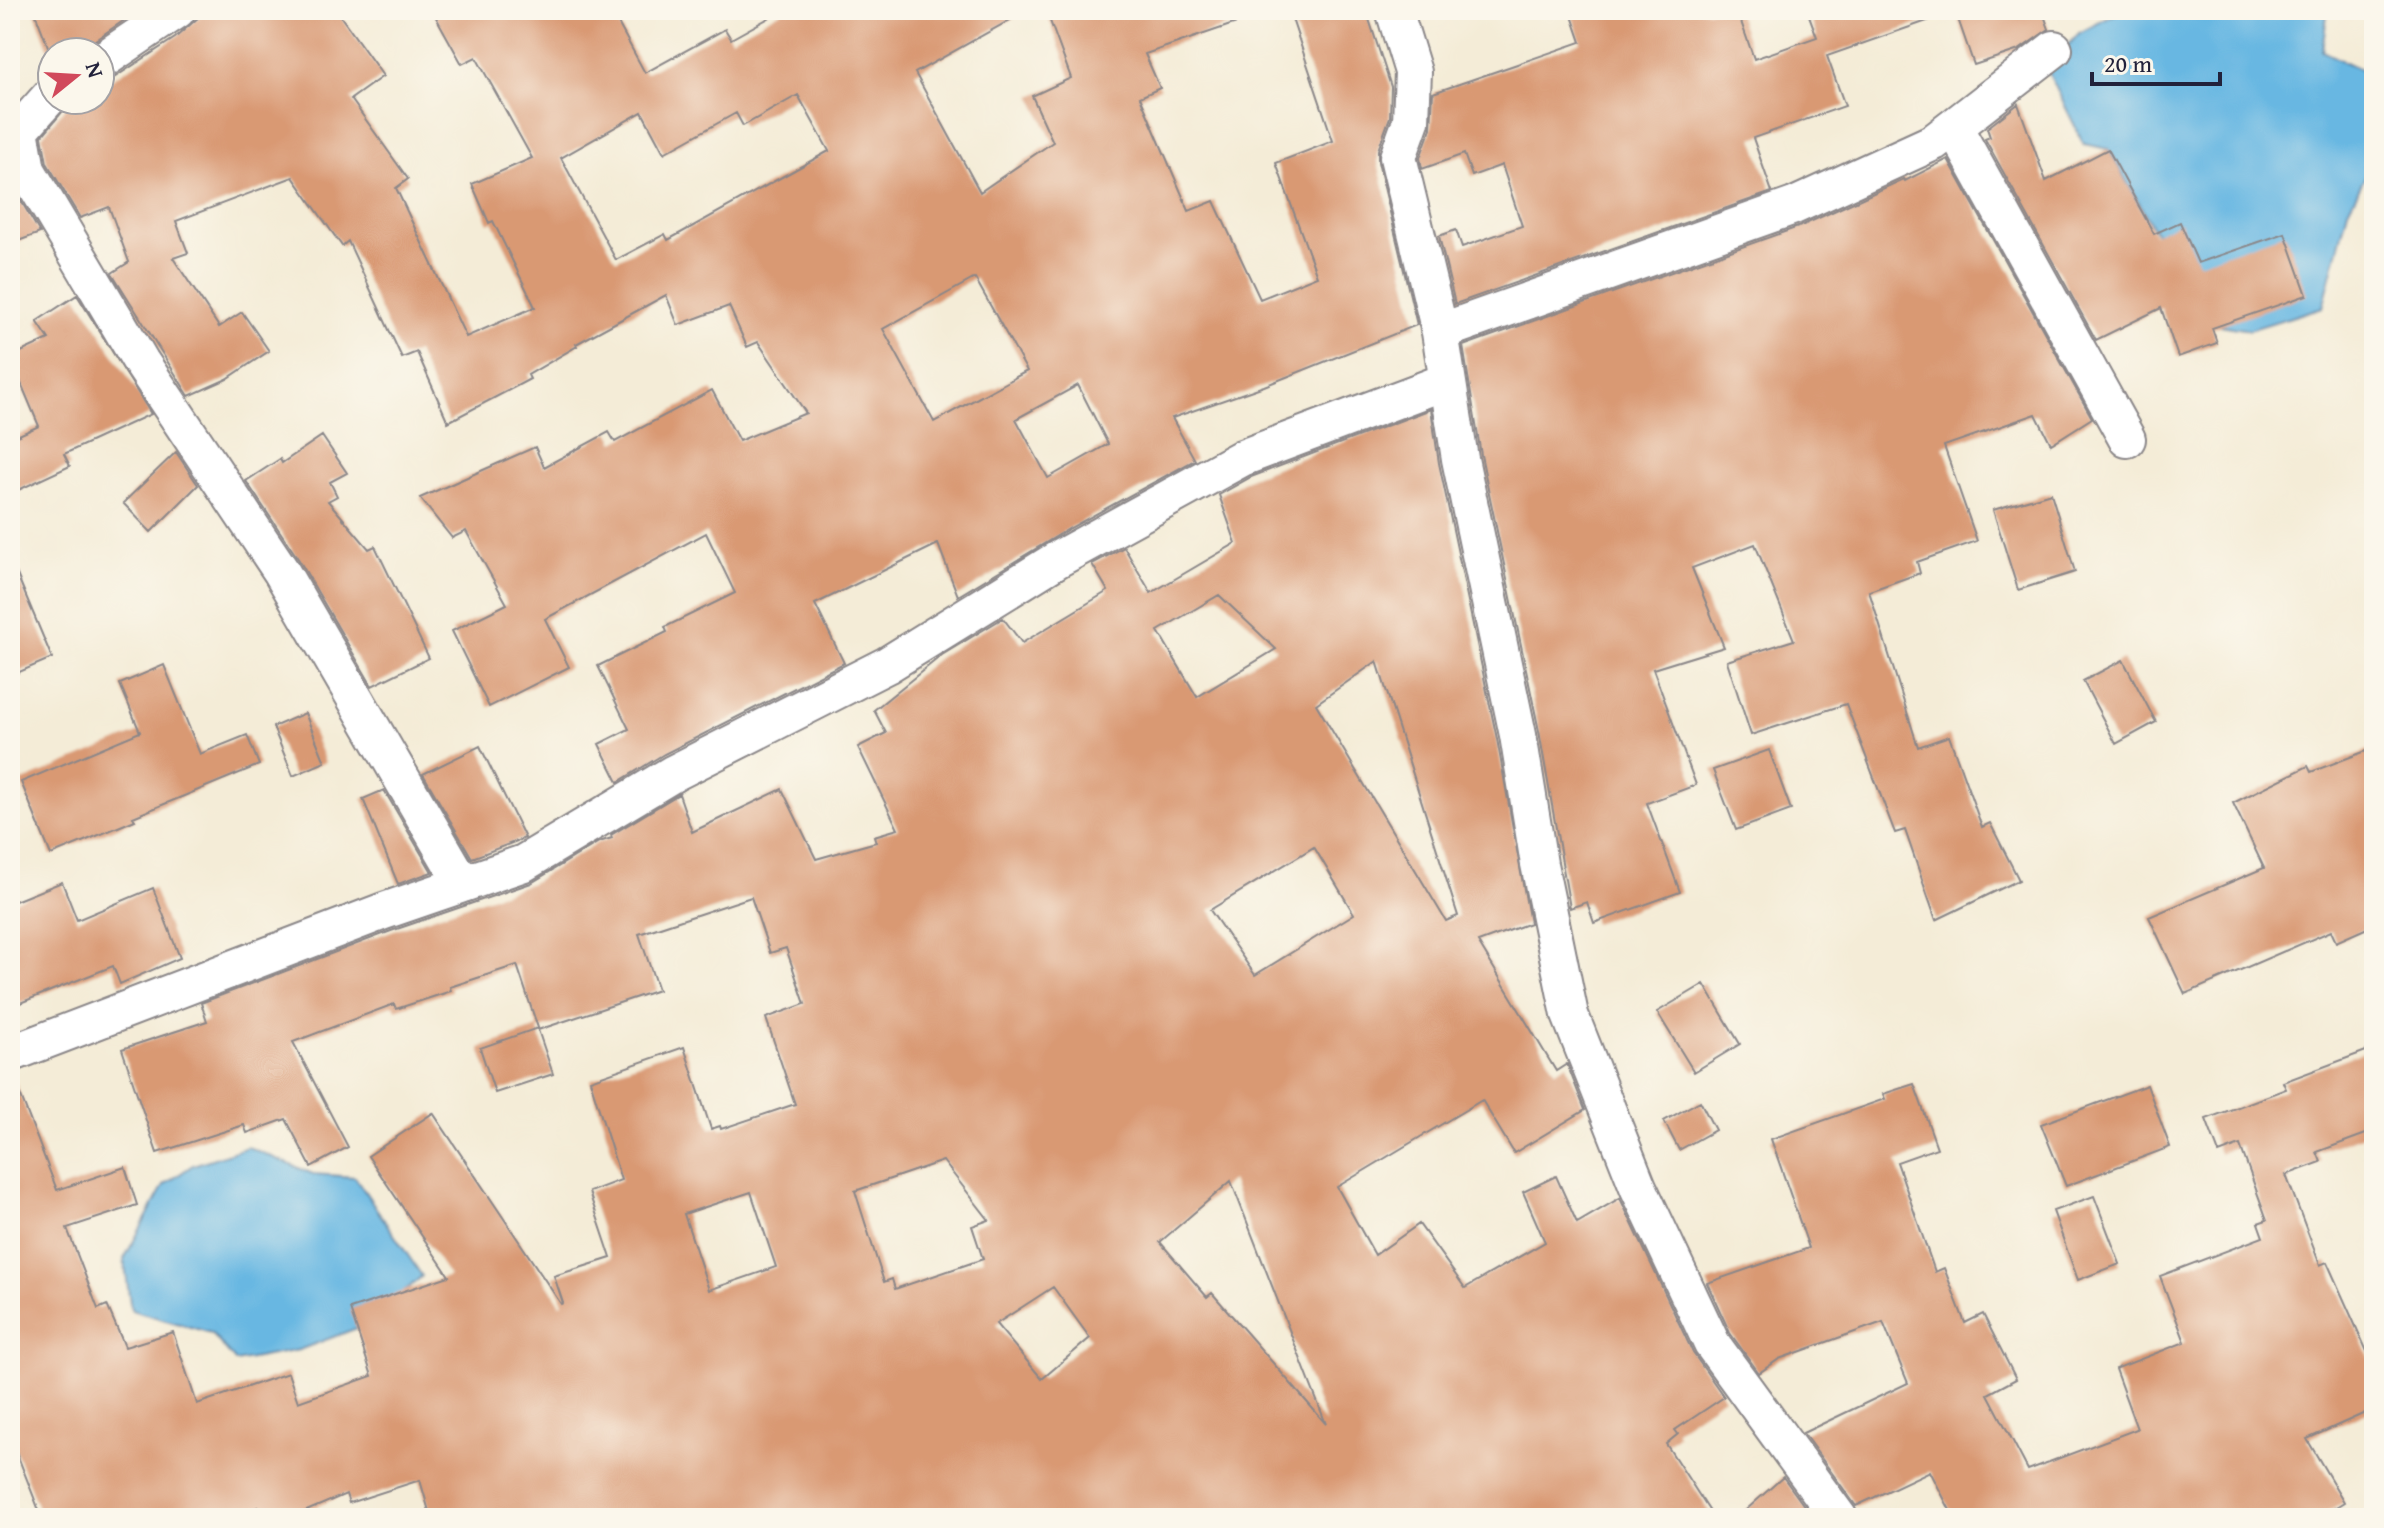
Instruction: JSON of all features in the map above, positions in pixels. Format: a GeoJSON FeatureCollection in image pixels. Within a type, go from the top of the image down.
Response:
{"type":"FeatureCollection","features":[{"type":"Feature","properties":{"kind":"street"},"geometry":{"type":"LineString","coordinates":[[116,51],[177,10]]}},
{"type":"Feature","properties":{"kind":"street"},"geometry":{"type":"LineString","coordinates":[[1394,10],[1413,72],[1411,121],[1398,157],[1440,332],[1460,459],[1518,735],[1539,864],[1570,1015],[1638,1187],[1712,1344],[1839,1518]]}},
{"type":"Feature","properties":{"kind":"street"},"geometry":{"type":"LineString","coordinates":[[1440,332],[1794,206],[1934,142],[2054,49]]}},
{"type":"Feature","properties":{"kind":"street"},"geometry":{"type":"LineString","coordinates":[[36,112],[20,130],[27,170],[141,362],[281,571],[463,884]]}},
{"type":"Feature","properties":{"kind":"street"},"geometry":{"type":"LineString","coordinates":[[1954,127],[2127,439]]}},
{"type":"Feature","properties":{"kind":"street"},"geometry":{"type":"LineString","coordinates":[[10,1054],[384,911],[524,863],[674,773],[887,665],[1058,559],[1242,458],[1447,381]]}},
{"type":"Feature","properties":{"kind":"water"},"geometry":{"type":"Polygon","coordinates":[[[2123,10],[2325,10],[2322,51],[2374,76],[2374,159],[2348,210],[2323,307],[2249,330],[2221,325],[2157,235],[2108,149],[2084,144],[2047,70],[2079,33],[2123,10]]]}},
{"type":"Feature","properties":{"kind":"water"},"geometry":{"type":"Polygon","coordinates":[[[248,1147],[313,1174],[355,1177],[422,1276],[368,1324],[299,1350],[236,1362],[211,1333],[131,1310],[124,1259],[164,1185],[193,1165],[248,1147]]]}},
{"type":"Feature","properties":{"kind":"building"},"geometry":{"type":"Polygon","coordinates":[[[34,10],[122,10],[126,19],[101,36],[44,36],[34,10]]]}},
{"type":"Feature","properties":{"kind":"building"},"geometry":{"type":"Polygon","coordinates":[[[207,10],[336,10],[383,76],[351,99],[408,179],[396,188],[466,337],[535,307],[493,221],[489,223],[472,184],[532,158],[476,57],[462,64],[432,10],[611,10],[645,73],[725,29],[731,39],[783,10],[1028,10],[915,73],[980,192],[1053,142],[1032,96],[1071,78],[1046,10],[1256,10],[1257,16],[1145,54],[1160,88],[1140,97],[1189,211],[1214,201],[1260,299],[1317,276],[1276,163],[1333,141],[1289,10],[1366,10],[1391,87],[1390,117],[1378,150],[1378,162],[1417,325],[1264,386],[1172,418],[1195,460],[1070,528],[958,596],[938,544],[815,604],[844,663],[664,754],[618,782],[599,744],[629,729],[598,666],[667,632],[665,627],[735,593],[706,533],[545,619],[569,667],[489,707],[452,631],[507,604],[466,531],[452,538],[420,498],[535,447],[544,467],[609,432],[615,442],[712,390],[739,441],[806,413],[758,342],[747,347],[729,306],[678,325],[666,295],[576,344],[528,375],[530,379],[448,422],[417,352],[402,358],[348,241],[342,246],[293,177],[176,221],[188,253],[173,258],[219,327],[242,312],[269,351],[227,379],[189,396],[112,273],[129,262],[109,207],[80,218],[47,163],[42,136],[59,116],[116,116],[116,76],[175,38],[207,10]],[[798,95],[743,126],[736,113],[664,153],[642,112],[561,158],[616,260],[665,234],[668,240],[829,151],[798,95]],[[975,278],[883,329],[934,422],[1027,371],[975,278]],[[1078,385],[1016,419],[1048,478],[1108,444],[1078,385]]]}},
{"type":"Feature","properties":{"kind":"building"},"geometry":{"type":"Polygon","coordinates":[[[1570,10],[1737,10],[1754,59],[1817,37],[1807,10],[1943,10],[1944,15],[1827,56],[1845,106],[1753,138],[1772,192],[1455,304],[1439,236],[1456,230],[1462,247],[1522,226],[1502,165],[1472,176],[1464,154],[1422,169],[1420,158],[1431,128],[1433,93],[1581,42],[1570,10]]]}},
{"type":"Feature","properties":{"kind":"building"},"geometry":{"type":"Polygon","coordinates":[[[1955,10],[2042,10],[2049,29],[2019,50],[1974,65],[1955,10]]]}},
{"type":"Feature","properties":{"kind":"building"},"geometry":{"type":"Polygon","coordinates":[[[2018,104],[2046,181],[2108,149],[2154,234],[2180,222],[2198,263],[2285,233],[2307,295],[2212,328],[2217,343],[2178,357],[2161,308],[2096,340],[1985,139],[1990,137],[1987,128],[2018,104]]]}},
{"type":"Feature","properties":{"kind":"building"},"geometry":{"type":"Polygon","coordinates":[[[1948,159],[2092,418],[2051,444],[2036,414],[1944,446],[1977,541],[1917,562],[1920,573],[1869,591],[1918,747],[1949,736],[1982,827],[1990,823],[2019,880],[1936,920],[1905,830],[1895,833],[1846,704],[1751,735],[1727,661],[1794,640],[1755,544],[1692,568],[1724,647],[1653,669],[1696,785],[1647,803],[1680,892],[1594,923],[1587,902],[1570,908],[1539,731],[1481,455],[1463,346],[1801,226],[1948,159]]]}},
{"type":"Feature","properties":{"kind":"building"},"geometry":{"type":"Polygon","coordinates":[[[10,182],[40,233],[10,244],[10,182]]]}},
{"type":"Feature","properties":{"kind":"building"},"geometry":{"type":"Polygon","coordinates":[[[77,295],[151,414],[64,454],[70,466],[10,494],[10,439],[39,426],[10,357],[49,339],[37,321],[77,295]]]}},
{"type":"Feature","properties":{"kind":"building"},"geometry":{"type":"Polygon","coordinates":[[[1431,409],[1530,923],[1478,942],[1556,1071],[1567,1064],[1585,1110],[1514,1153],[1482,1100],[1337,1187],[1375,1255],[1419,1224],[1465,1288],[1545,1242],[1523,1192],[1556,1176],[1577,1223],[1620,1198],[1693,1353],[1724,1397],[1675,1430],[1678,1434],[1666,1444],[1714,1518],[431,1518],[420,1480],[349,1503],[346,1494],[290,1518],[263,1518],[258,1507],[231,1518],[42,1518],[10,1436],[10,1077],[13,1076],[57,1190],[125,1167],[137,1205],[67,1228],[98,1309],[107,1305],[125,1347],[173,1332],[197,1404],[288,1373],[298,1402],[372,1376],[350,1309],[449,1276],[368,1156],[433,1113],[561,1304],[554,1276],[611,1258],[589,1192],[621,1180],[590,1080],[684,1047],[711,1129],[720,1126],[721,1129],[795,1104],[766,1018],[805,1004],[786,948],[770,953],[751,897],[639,934],[658,990],[538,1030],[553,1074],[495,1093],[480,1048],[538,1028],[517,965],[450,987],[451,991],[396,1009],[394,1004],[293,1042],[348,1147],[311,1167],[286,1119],[247,1133],[244,1125],[157,1153],[122,1049],[207,1021],[201,1003],[391,931],[531,883],[599,842],[612,838],[611,835],[679,794],[692,832],[782,789],[816,859],[876,842],[874,836],[898,829],[858,747],[886,733],[874,710],[942,655],[1003,618],[1022,643],[1108,591],[1092,564],[1124,547],[1151,593],[1236,543],[1219,495],[1251,477],[1431,409]],[[1219,595],[1158,631],[1197,697],[1276,649],[1219,595]],[[1377,661],[1316,704],[1446,921],[1458,916],[1377,661]],[[1314,847],[1210,910],[1255,975],[1354,914],[1314,847]],[[943,1161],[855,1191],[884,1282],[892,1279],[895,1289],[983,1259],[972,1226],[989,1220],[943,1161]],[[1231,1181],[1160,1242],[1207,1297],[1212,1293],[1326,1424],[1231,1181]],[[751,1192],[684,1214],[709,1290],[776,1267],[751,1192]],[[1053,1287],[996,1324],[1042,1379],[1090,1338],[1053,1287]]]}},
{"type":"Feature","properties":{"kind":"building"},"geometry":{"type":"Polygon","coordinates":[[[322,436],[347,473],[330,482],[337,496],[328,501],[369,549],[375,546],[429,658],[372,686],[299,560],[246,481],[280,459],[282,463],[322,436]]]}},
{"type":"Feature","properties":{"kind":"building"},"geometry":{"type":"Polygon","coordinates":[[[176,452],[198,485],[151,532],[123,503],[176,452]]]}},
{"type":"Feature","properties":{"kind":"building"},"geometry":{"type":"Polygon","coordinates":[[[2051,493],[2075,572],[2018,590],[1993,510],[2051,493]]]}},
{"type":"Feature","properties":{"kind":"building"},"geometry":{"type":"Polygon","coordinates":[[[10,558],[52,658],[10,676],[10,558]]]}},
{"type":"Feature","properties":{"kind":"building"},"geometry":{"type":"Polygon","coordinates":[[[2123,660],[2156,722],[2116,744],[2083,681],[2123,660]]]}},
{"type":"Feature","properties":{"kind":"building"},"geometry":{"type":"Polygon","coordinates":[[[164,665],[200,754],[247,735],[259,765],[51,855],[21,782],[140,732],[120,684],[164,665]]]}},
{"type":"Feature","properties":{"kind":"building"},"geometry":{"type":"Polygon","coordinates":[[[305,713],[325,762],[293,776],[273,727],[305,713]]]}},
{"type":"Feature","properties":{"kind":"building"},"geometry":{"type":"Polygon","coordinates":[[[480,746],[525,838],[472,858],[423,774],[480,746]]]}},
{"type":"Feature","properties":{"kind":"building"},"geometry":{"type":"Polygon","coordinates":[[[2374,748],[2374,925],[2336,942],[2331,931],[2185,994],[2149,917],[2264,868],[2233,803],[2308,766],[2311,772],[2374,748]]]}},
{"type":"Feature","properties":{"kind":"building"},"geometry":{"type":"Polygon","coordinates":[[[1769,750],[1791,810],[1736,830],[1713,770],[1769,750]]]}},
{"type":"Feature","properties":{"kind":"building"},"geometry":{"type":"Polygon","coordinates":[[[384,790],[432,872],[398,884],[363,799],[384,790]]]}},
{"type":"Feature","properties":{"kind":"building"},"geometry":{"type":"Polygon","coordinates":[[[62,882],[77,920],[153,888],[180,958],[120,984],[113,966],[10,1007],[10,903],[62,882]]]}},
{"type":"Feature","properties":{"kind":"building"},"geometry":{"type":"Polygon","coordinates":[[[1704,984],[1740,1044],[1694,1072],[1657,1012],[1704,984]]]}},
{"type":"Feature","properties":{"kind":"building"},"geometry":{"type":"Polygon","coordinates":[[[2374,1048],[2374,1131],[2317,1152],[2321,1162],[2286,1175],[2320,1265],[2327,1262],[2374,1367],[2374,1409],[2307,1439],[2344,1502],[2318,1518],[1954,1518],[1930,1471],[1856,1506],[1803,1433],[1908,1383],[1883,1322],[1779,1359],[1759,1373],[1730,1333],[1707,1283],[1809,1248],[1771,1139],[1885,1099],[1883,1094],[1914,1084],[1937,1148],[1897,1162],[1935,1272],[1944,1268],[1965,1323],[1983,1314],[2016,1379],[1988,1394],[2028,1470],[2137,1429],[2115,1369],[2185,1342],[2160,1276],[2263,1237],[2258,1223],[2267,1220],[2240,1145],[2219,1153],[2206,1119],[2286,1089],[2283,1082],[2374,1048]]]}},
{"type":"Feature","properties":{"kind":"building"},"geometry":{"type":"Polygon","coordinates":[[[2147,1085],[2170,1147],[2066,1186],[2041,1124],[2147,1085]]]}},
{"type":"Feature","properties":{"kind":"building"},"geometry":{"type":"Polygon","coordinates":[[[1700,1101],[1715,1130],[1679,1150],[1664,1121],[1700,1101]]]}},
{"type":"Feature","properties":{"kind":"building"},"geometry":{"type":"Polygon","coordinates":[[[2094,1196],[2120,1264],[2078,1280],[2053,1211],[2094,1196]]]}},
{"type":"Feature","properties":{"kind":"building"},"geometry":{"type":"Polygon","coordinates":[[[1783,1477],[1813,1518],[1737,1518],[1783,1477]]]}}]}
